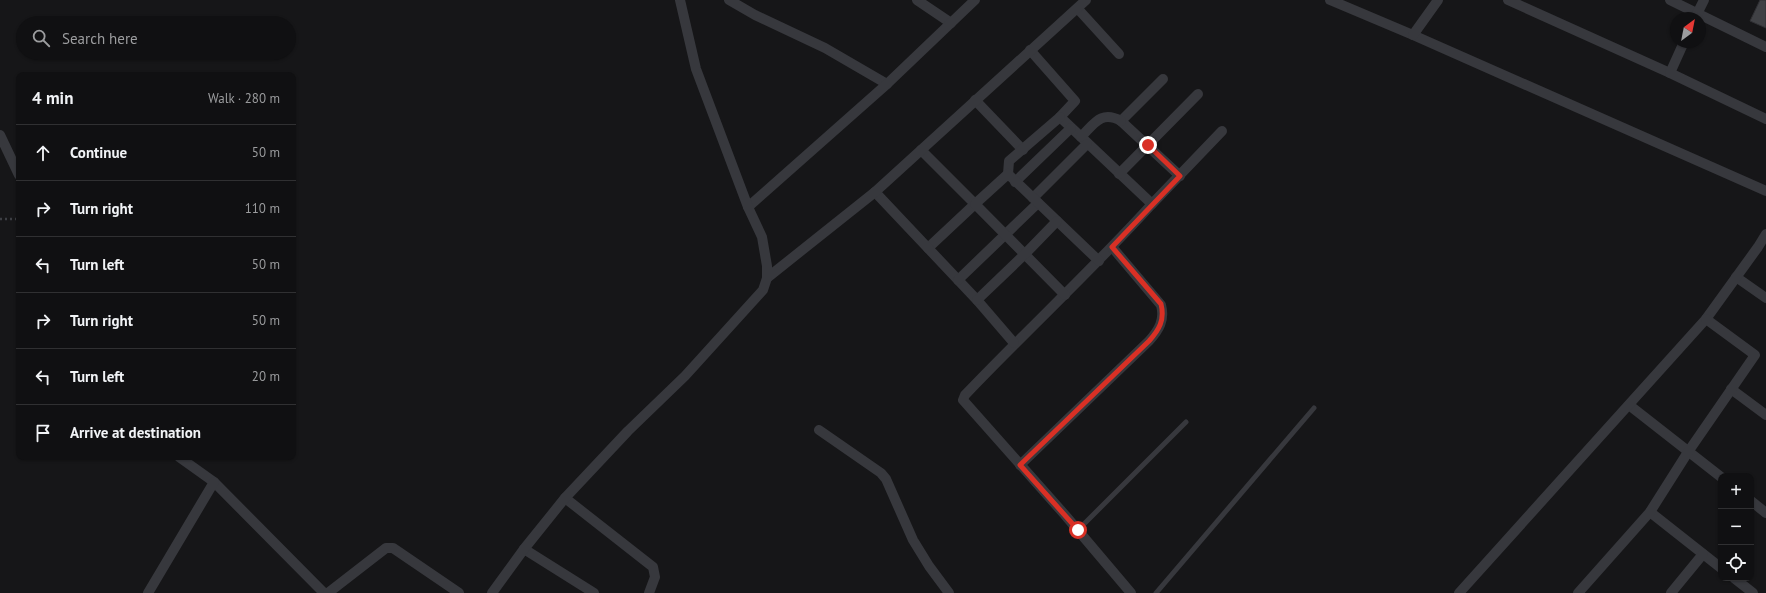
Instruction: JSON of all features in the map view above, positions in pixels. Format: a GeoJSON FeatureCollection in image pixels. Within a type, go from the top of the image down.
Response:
{"type":"FeatureCollection","features":[{"type":"Feature","properties":{"kind":"street"},"geometry":{"type":"LineString","coordinates":[[492,593],[524,548],[565,498],[628,431],[695,364],[762,290],[767,278],[766,256],[762,237],[748,207],[696,69],[681,0]]}},
{"type":"Feature","properties":{"kind":"street"},"geometry":{"type":"LineString","coordinates":[[728,0],[755,15],[825,48],[887,84]]}},
{"type":"Feature","properties":{"kind":"street"},"geometry":{"type":"LineString","coordinates":[[918,0],[951,24]]}},
{"type":"Feature","properties":{"kind":"street"},"geometry":{"type":"LineString","coordinates":[[748,207],[887,84],[975,0]]}},
{"type":"Feature","properties":{"kind":"street"},"geometry":{"type":"LineString","coordinates":[[767,278],[875,192],[974,100],[1078,9],[1086,0]]}},
{"type":"Feature","properties":{"kind":"street"},"geometry":{"type":"LineString","coordinates":[[1330,0],[1413,35],[1766,191]]}},
{"type":"Feature","properties":{"kind":"street"},"geometry":{"type":"LineString","coordinates":[[1413,35],[1438,0]]}},
{"type":"Feature","properties":{"kind":"street"},"geometry":{"type":"LineString","coordinates":[[1508,0],[1670,73],[1766,119]]}},
{"type":"Feature","properties":{"kind":"street"},"geometry":{"type":"LineString","coordinates":[[1670,0],[1692,12]]}},
{"type":"Feature","properties":{"kind":"street"},"geometry":{"type":"LineString","coordinates":[[1698,12],[1704,0]]}},
{"type":"Feature","properties":{"kind":"street"},"geometry":{"type":"LineString","coordinates":[[1078,9],[1120,54]]}},
{"type":"Feature","properties":{"kind":"street"},"geometry":{"type":"LineString","coordinates":[[1706,19],[1766,47]]}},
{"type":"Feature","properties":{"kind":"street"},"geometry":{"type":"LineString","coordinates":[[1670,73],[1681,48]]}},
{"type":"Feature","properties":{"kind":"street"},"geometry":{"type":"LineString","coordinates":[[928,248],[1008,174],[1009,161],[1060,117],[1075,101],[1030,50]]}},
{"type":"Feature","properties":{"kind":"street"},"geometry":{"type":"LineString","coordinates":[[1121,121],[1163,78]]}},
{"type":"Feature","properties":{"kind":"street"},"geometry":{"type":"LineString","coordinates":[[1119,174],[1198,94]]}},
{"type":"Feature","properties":{"kind":"street"},"geometry":{"type":"LineString","coordinates":[[974,100],[1023,150]]}},
{"type":"Feature","properties":{"kind":"street"},"geometry":{"type":"LineString","coordinates":[[958,280],[1006,234],[1035,201],[1084,141],[1101,117],[1107,116],[1121,121],[1180,176]]}},
{"type":"Feature","properties":{"kind":"street"},"geometry":{"type":"LineString","coordinates":[[1060,117],[1152,204]]}},
{"type":"Feature","properties":{"kind":"street"},"geometry":{"type":"LineString","coordinates":[[1015,182],[1071,128]]}},
{"type":"Feature","properties":{"kind":"street"},"geometry":{"type":"LineString","coordinates":[[1131,593],[1078,530],[963,400],[965,395],[1014,343],[1099,261],[1222,130]]}},
{"type":"Feature","properties":{"kind":"street"},"geometry":{"type":"LineString","coordinates":[[0,135],[16,169]]}},
{"type":"Feature","properties":{"kind":"street"},"geometry":{"type":"LineString","coordinates":[[921,150],[1065,295]]}},
{"type":"Feature","properties":{"kind":"street"},"geometry":{"type":"LineString","coordinates":[[1008,174],[1099,261]]}},
{"type":"Feature","properties":{"kind":"street"},"geometry":{"type":"LineString","coordinates":[[875,192],[977,300],[1014,343]]}},
{"type":"Feature","properties":{"kind":"street"},"geometry":{"type":"LineString","coordinates":[[977,300],[1025,254],[1056,221]]}},
{"type":"Feature","properties":{"kind":"street"},"geometry":{"type":"LineString","coordinates":[[1459,593],[1523,520],[1706,319],[1766,234]]}},
{"type":"Feature","properties":{"kind":"street"},"geometry":{"type":"LineString","coordinates":[[1020,465],[1149,341],[1158,331],[1162,323],[1164,313],[1161,304],[1112,247]]}},
{"type":"Feature","properties":{"kind":"street"},"geometry":{"type":"LineString","coordinates":[[1736,277],[1766,298]]}},
{"type":"Feature","properties":{"kind":"street"},"geometry":{"type":"LineString","coordinates":[[1578,593],[1650,512],[1688,452],[1754,355],[1706,319]]}},
{"type":"Feature","properties":{"kind":"street"},"geometry":{"type":"LineString","coordinates":[[1731,389],[1766,415]]}},
{"type":"Feature","properties":{"kind":"street"},"geometry":{"type":"LineString","coordinates":[[1629,405],[1718,475]]}},
{"type":"Feature","properties":{"kind":"street"},"geometry":{"type":"LineString","coordinates":[[819,430],[881,473],[886,479],[912,540],[949,593]]}},
{"type":"Feature","properties":{"kind":"street"},"geometry":{"type":"LineString","coordinates":[[183,460],[214,482],[324,593]]}},
{"type":"Feature","properties":{"kind":"street"},"geometry":{"type":"LineString","coordinates":[[148,593],[214,482]]}},
{"type":"Feature","properties":{"kind":"street"},"geometry":{"type":"LineString","coordinates":[[565,498],[653,567],[655,577],[649,593]]}},
{"type":"Feature","properties":{"kind":"street"},"geometry":{"type":"LineString","coordinates":[[1754,503],[1766,513]]}},
{"type":"Feature","properties":{"kind":"street"},"geometry":{"type":"LineString","coordinates":[[1650,512],[1718,566]]}},
{"type":"Feature","properties":{"kind":"street"},"geometry":{"type":"LineString","coordinates":[[328,593],[386,548],[393,548],[458,593]]}},
{"type":"Feature","properties":{"kind":"street"},"geometry":{"type":"LineString","coordinates":[[524,548],[594,593]]}},
{"type":"Feature","properties":{"kind":"street"},"geometry":{"type":"LineString","coordinates":[[1671,593],[1703,554]]}},
{"type":"Feature","properties":{"kind":"street"},"geometry":{"type":"LineString","coordinates":[[1738,581],[1753,593]]}},
{"type":"Feature","properties":{"kind":"lane"},"geometry":{"type":"LineString","coordinates":[[1156,593],[1314,408]]}},
{"type":"Feature","properties":{"kind":"lane"},"geometry":{"type":"LineString","coordinates":[[1078,530],[1186,422]]}},
{"type":"Feature","properties":{"kind":"path"},"geometry":{"type":"LineString","coordinates":[[0,219],[16,219]]}},
{"type":"Feature","properties":{"kind":"building"},"geometry":{"type":"Polygon","coordinates":[[[1760,0],[1766,0],[1766,28],[1750,21],[1760,0]]]}},
{"type":"Feature","properties":{"kind":"route"},"geometry":{"type":"LineString","coordinates":[[1078,530],[1020,465],[1149,341],[1158,331],[1162,323],[1164,313],[1161,304],[1112,247],[1180,176],[1148,145]]}}]}
